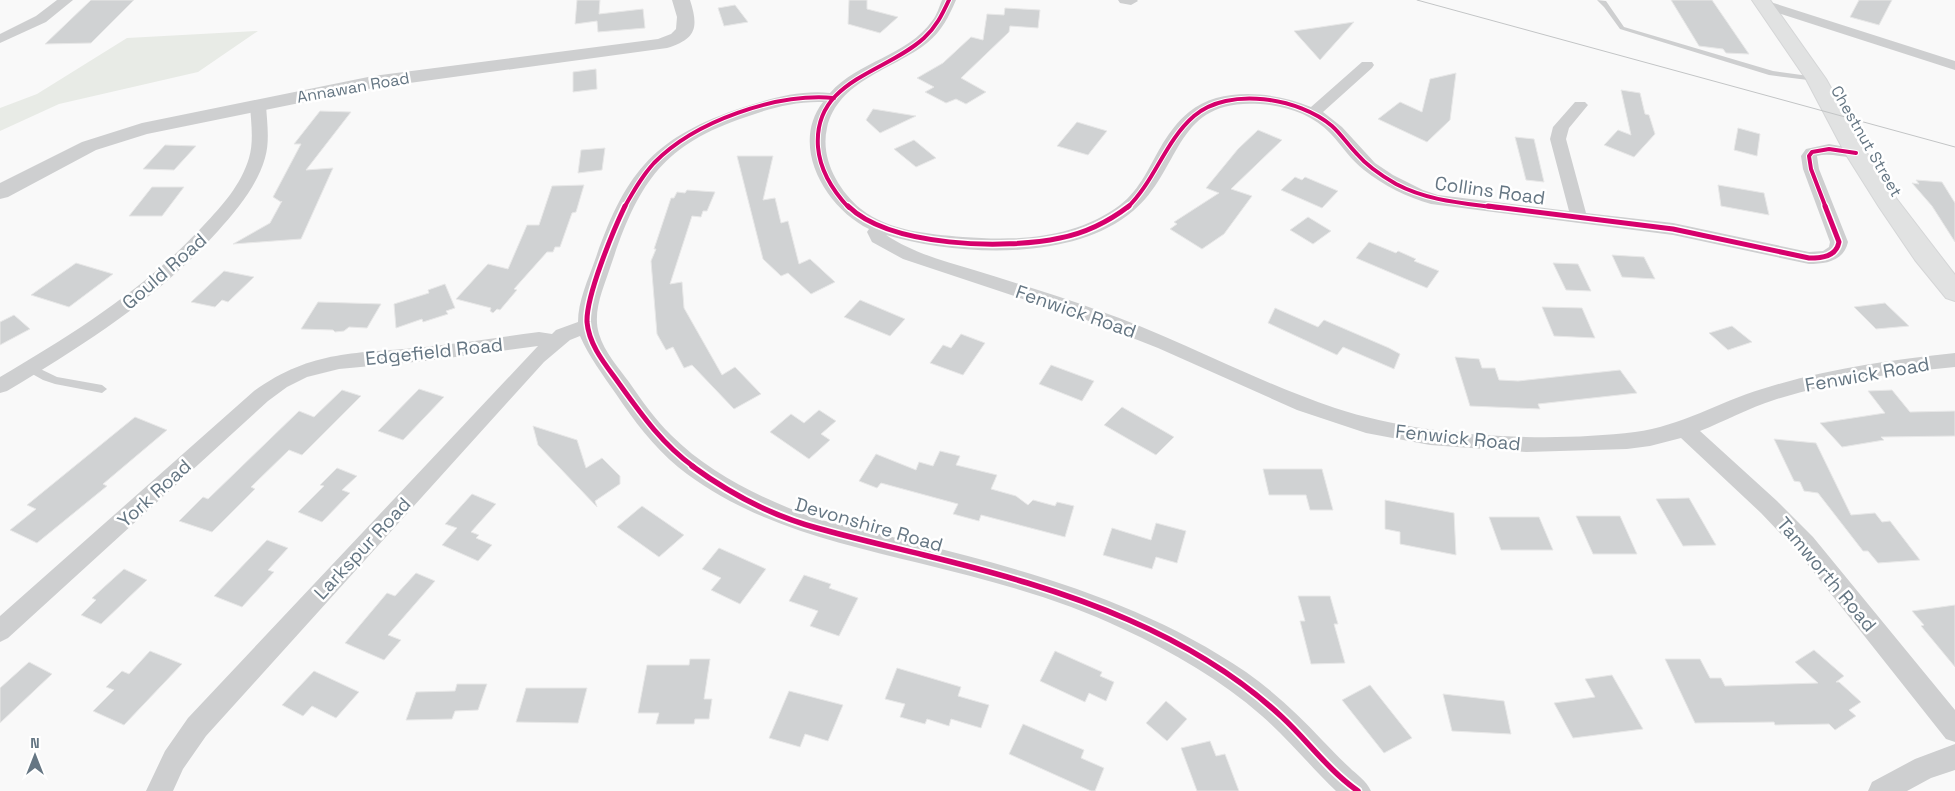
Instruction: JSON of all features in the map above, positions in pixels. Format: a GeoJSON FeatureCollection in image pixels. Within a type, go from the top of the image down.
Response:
{"type":"FeatureCollection","features":[{"type":"Feature","properties":{"kind":"main road","name":"Chestnut Street"},"geometry":{"type":"LineString","coordinates":[[1763,2],[1816,79],[1856,153],[1905,230],[1955,292]]}},
{"type":"Feature","properties":{"kind":"street"},"geometry":{"type":"LineString","coordinates":[[0,39],[41,19],[66,0]]}},
{"type":"Feature","properties":{"kind":"street","name":"Annawan Road"},"geometry":{"type":"LineString","coordinates":[[0,192],[54,162],[106,139],[142,129],[373,82],[660,44],[675,39],[685,31],[687,22],[681,0]]}},
{"type":"Feature","properties":{"kind":"street","name":"Collins Road"},"geometry":{"type":"LineString","coordinates":[[949,0],[939,22],[917,44],[895,58],[861,75],[834,98],[820,124],[818,150],[823,168],[831,186],[848,207],[867,221],[879,226],[924,238],[983,244],[1037,242],[1071,235],[1105,223],[1131,205],[1146,187],[1182,127],[1201,110],[1232,100],[1256,99],[1280,102],[1313,113],[1333,127],[1361,159],[1374,169],[1402,187],[1424,197],[1450,203],[1673,229],[1796,256],[1820,258],[1835,252],[1838,248],[1838,242],[1810,169],[1809,156],[1812,152],[1819,150],[1856,153]]}},
{"type":"Feature","properties":{"kind":"street"},"geometry":{"type":"LineString","coordinates":[[1763,2],[1955,66]]}},
{"type":"Feature","properties":{"kind":"street"},"geometry":{"type":"LineString","coordinates":[[1313,113],[1367,64]]}},
{"type":"Feature","properties":{"kind":"street"},"geometry":{"type":"LineString","coordinates":[[587,326],[589,309],[619,216],[638,182],[656,160],[692,133],[722,119],[796,98],[815,96],[834,98]]}},
{"type":"Feature","properties":{"kind":"street","name":"Gould Road"},"geometry":{"type":"LineString","coordinates":[[0,386],[95,327],[148,288],[182,260],[209,232],[235,200],[254,167],[259,145],[258,105]]}},
{"type":"Feature","properties":{"kind":"street"},"geometry":{"type":"LineString","coordinates":[[1579,217],[1558,139],[1561,127],[1580,105]]}},
{"type":"Feature","properties":{"kind":"street","name":"Fenwick Road"},"geometry":{"type":"LineString","coordinates":[[879,226],[876,232],[878,238],[913,256],[1112,322],[1172,345],[1303,404],[1377,428],[1406,435],[1463,442],[1548,444],[1627,441],[1651,438],[1685,429],[1750,401],[1794,387],[1862,372],[1955,360]]}},
{"type":"Feature","properties":{"kind":"street","name":"Larkspur Road"},"geometry":{"type":"LineString","coordinates":[[158,791],[174,760],[197,727],[554,341],[571,331],[587,326]]}},
{"type":"Feature","properties":{"kind":"street","name":"Devonshire Road"},"geometry":{"type":"LineString","coordinates":[[587,326],[599,355],[646,423],[672,450],[710,477],[754,502],[796,521],[816,528],[1052,590],[1112,612],[1172,641],[1225,672],[1250,690],[1291,725],[1335,771],[1357,790]]}},
{"type":"Feature","properties":{"kind":"street","name":"Edgefield Road"},"geometry":{"type":"LineString","coordinates":[[314,366],[351,360],[432,354],[529,340],[554,341]]}},
{"type":"Feature","properties":{"kind":"street","name":"York Road"},"geometry":{"type":"LineString","coordinates":[[0,631],[261,396],[286,378],[314,366]]}},
{"type":"Feature","properties":{"kind":"street","name":"Tamworth Road"},"geometry":{"type":"LineString","coordinates":[[1685,429],[1769,507],[1805,544],[1955,730]]}},
{"type":"Feature","properties":{"kind":"street"},"geometry":{"type":"LineString","coordinates":[[1881,791],[1924,768],[1955,757]]}},
{"type":"Feature","properties":{"kind":"lane"},"geometry":{"type":"LineString","coordinates":[[1600,0],[1609,6],[1614,20],[1622,28],[1772,73],[1816,79]]}},
{"type":"Feature","properties":{"kind":"lane"},"geometry":{"type":"LineString","coordinates":[[30,368],[55,380],[102,389]]}},
{"type":"Feature","properties":{"kind":"shaded area"},"geometry":{"type":"Polygon","coordinates":[[[258,31],[198,72],[59,104],[0,131],[0,108],[37,94],[127,38],[258,31]]]}},
{"type":"Feature","properties":{"kind":"building"},"geometry":{"type":"Polygon","coordinates":[[[91,0],[134,0],[91,43],[45,44],[91,0]]]}},
{"type":"Feature","properties":{"kind":"building"},"geometry":{"type":"Polygon","coordinates":[[[577,0],[600,0],[599,14],[643,9],[645,28],[598,32],[597,21],[575,24],[577,0]]]}},
{"type":"Feature","properties":{"kind":"building"},"geometry":{"type":"Polygon","coordinates":[[[849,0],[867,0],[867,9],[898,17],[880,33],[848,24],[849,0]]]}},
{"type":"Feature","properties":{"kind":"building"},"geometry":{"type":"Polygon","coordinates":[[[1671,0],[1712,0],[1749,54],[1726,53],[1723,49],[1699,46],[1671,0]]]}},
{"type":"Feature","properties":{"kind":"building"},"geometry":{"type":"Polygon","coordinates":[[[1859,0],[1892,0],[1879,25],[1850,17],[1859,0]]]}},
{"type":"Feature","properties":{"kind":"building"},"geometry":{"type":"Polygon","coordinates":[[[735,5],[748,22],[724,26],[718,8],[735,5]]]}},
{"type":"Feature","properties":{"kind":"building"},"geometry":{"type":"Polygon","coordinates":[[[1005,8],[1040,10],[1038,28],[1010,26],[1009,32],[961,78],[986,92],[966,104],[956,99],[946,103],[925,92],[934,87],[917,78],[943,63],[971,37],[983,40],[987,14],[1004,15],[1005,8]]]}},
{"type":"Feature","properties":{"kind":"building"},"geometry":{"type":"Polygon","coordinates":[[[1354,22],[1320,60],[1294,31],[1354,22]]]}},
{"type":"Feature","properties":{"kind":"building"},"geometry":{"type":"Polygon","coordinates":[[[596,69],[597,89],[573,92],[573,72],[596,69]]]}},
{"type":"Feature","properties":{"kind":"building"},"geometry":{"type":"Polygon","coordinates":[[[1456,73],[1450,120],[1427,142],[1378,119],[1400,102],[1422,112],[1430,79],[1456,73]]]}},
{"type":"Feature","properties":{"kind":"building"},"geometry":{"type":"Polygon","coordinates":[[[1621,90],[1640,93],[1645,114],[1649,115],[1655,134],[1634,157],[1604,145],[1618,130],[1631,135],[1621,90]]]}},
{"type":"Feature","properties":{"kind":"building"},"geometry":{"type":"Polygon","coordinates":[[[873,109],[916,116],[880,133],[866,120],[873,109]]]}},
{"type":"Feature","properties":{"kind":"building"},"geometry":{"type":"Polygon","coordinates":[[[320,111],[351,112],[306,170],[333,168],[301,239],[233,244],[270,223],[282,201],[273,197],[301,144],[294,144],[320,111]]]}},
{"type":"Feature","properties":{"kind":"building"},"geometry":{"type":"Polygon","coordinates":[[[1077,122],[1107,131],[1088,155],[1057,146],[1077,122]]]}},
{"type":"Feature","properties":{"kind":"building"},"geometry":{"type":"Polygon","coordinates":[[[1738,128],[1760,134],[1757,156],[1734,150],[1738,128]]]}},
{"type":"Feature","properties":{"kind":"building"},"geometry":{"type":"Polygon","coordinates":[[[1258,130],[1282,140],[1231,189],[1252,196],[1224,234],[1202,249],[1170,229],[1177,224],[1174,222],[1219,193],[1206,188],[1238,149],[1258,130]]]}},
{"type":"Feature","properties":{"kind":"building"},"geometry":{"type":"Polygon","coordinates":[[[1515,137],[1534,139],[1544,182],[1526,180],[1515,137]]]}},
{"type":"Feature","properties":{"kind":"building"},"geometry":{"type":"Polygon","coordinates":[[[914,140],[936,158],[916,167],[894,149],[914,140]]]}},
{"type":"Feature","properties":{"kind":"building"},"geometry":{"type":"Polygon","coordinates":[[[165,145],[196,146],[174,170],[143,169],[165,145]]]}},
{"type":"Feature","properties":{"kind":"building"},"geometry":{"type":"Polygon","coordinates":[[[605,148],[602,170],[578,173],[581,150],[605,148]]]}},
{"type":"Feature","properties":{"kind":"building"},"geometry":{"type":"Polygon","coordinates":[[[737,156],[773,156],[763,200],[775,198],[781,223],[788,221],[799,264],[810,259],[835,282],[811,294],[788,273],[781,276],[763,259],[737,156]]]}},
{"type":"Feature","properties":{"kind":"building"},"geometry":{"type":"Polygon","coordinates":[[[1295,177],[1302,180],[1305,177],[1338,191],[1322,208],[1281,190],[1295,177]]]}},
{"type":"Feature","properties":{"kind":"building"},"geometry":{"type":"Polygon","coordinates":[[[1916,180],[1942,182],[1955,203],[1955,242],[1932,206],[1912,183],[1919,184],[1916,180]]]}},
{"type":"Feature","properties":{"kind":"building"},"geometry":{"type":"Polygon","coordinates":[[[584,185],[576,212],[572,213],[560,247],[555,247],[553,252],[547,252],[514,289],[517,290],[500,310],[497,309],[493,313],[490,311],[491,308],[456,299],[488,264],[508,269],[527,225],[539,225],[552,186],[584,185]]]}},
{"type":"Feature","properties":{"kind":"building"},"geometry":{"type":"Polygon","coordinates":[[[1718,185],[1764,193],[1769,215],[1721,206],[1718,185]]]}},
{"type":"Feature","properties":{"kind":"building"},"geometry":{"type":"Polygon","coordinates":[[[152,187],[184,187],[162,216],[129,216],[152,187]]]}},
{"type":"Feature","properties":{"kind":"building"},"geometry":{"type":"Polygon","coordinates":[[[687,190],[715,192],[707,211],[703,211],[701,217],[692,216],[670,284],[682,282],[684,308],[722,375],[735,367],[761,394],[734,409],[692,365],[684,368],[673,347],[666,350],[657,334],[651,261],[671,198],[674,198],[677,192],[685,193],[687,190]]]}},
{"type":"Feature","properties":{"kind":"building"},"geometry":{"type":"Polygon","coordinates":[[[1308,217],[1331,231],[1313,244],[1290,230],[1308,217]]]}},
{"type":"Feature","properties":{"kind":"building"},"geometry":{"type":"Polygon","coordinates":[[[1369,242],[1396,253],[1398,251],[1416,259],[1414,261],[1439,271],[1427,288],[1356,258],[1369,242]]]}},
{"type":"Feature","properties":{"kind":"building"},"geometry":{"type":"Polygon","coordinates":[[[1612,255],[1644,257],[1655,279],[1622,277],[1612,255]]]}},
{"type":"Feature","properties":{"kind":"building"},"geometry":{"type":"Polygon","coordinates":[[[76,263],[113,274],[69,307],[31,295],[76,263]]]}},
{"type":"Feature","properties":{"kind":"building"},"geometry":{"type":"Polygon","coordinates":[[[1553,263],[1578,264],[1591,291],[1566,290],[1553,263]]]}},
{"type":"Feature","properties":{"kind":"building"},"geometry":{"type":"Polygon","coordinates":[[[224,271],[254,277],[228,302],[222,300],[215,307],[191,302],[224,271]]]}},
{"type":"Feature","properties":{"kind":"building"},"geometry":{"type":"Polygon","coordinates":[[[445,284],[455,308],[446,311],[448,314],[423,322],[422,319],[396,328],[394,304],[429,293],[428,290],[445,284]]]}},
{"type":"Feature","properties":{"kind":"building"},"geometry":{"type":"Polygon","coordinates":[[[860,300],[905,319],[890,336],[844,317],[860,300]]]}},
{"type":"Feature","properties":{"kind":"building"},"geometry":{"type":"Polygon","coordinates":[[[318,302],[381,304],[367,328],[349,327],[344,331],[335,332],[333,330],[301,329],[318,302]]]}},
{"type":"Feature","properties":{"kind":"building"},"geometry":{"type":"Polygon","coordinates":[[[1885,303],[1909,326],[1876,329],[1854,307],[1885,303]]]}},
{"type":"Feature","properties":{"kind":"building"},"geometry":{"type":"Polygon","coordinates":[[[1542,307],[1582,308],[1595,338],[1554,336],[1542,307]]]}},
{"type":"Feature","properties":{"kind":"building"},"geometry":{"type":"Polygon","coordinates":[[[1275,308],[1318,327],[1324,320],[1389,348],[1400,354],[1394,369],[1343,347],[1337,355],[1268,323],[1275,308]]]}},
{"type":"Feature","properties":{"kind":"building"},"geometry":{"type":"Polygon","coordinates":[[[14,315],[30,329],[0,345],[0,322],[14,315]]]}},
{"type":"Feature","properties":{"kind":"building"},"geometry":{"type":"Polygon","coordinates":[[[1732,326],[1752,342],[1728,350],[1709,333],[1732,326]]]}},
{"type":"Feature","properties":{"kind":"building"},"geometry":{"type":"Polygon","coordinates":[[[961,334],[985,343],[963,375],[930,363],[943,345],[951,348],[961,334]]]}},
{"type":"Feature","properties":{"kind":"building"},"geometry":{"type":"Polygon","coordinates":[[[1455,357],[1479,359],[1482,368],[1495,368],[1499,380],[1518,381],[1620,370],[1637,393],[1538,404],[1540,409],[1470,406],[1455,357]]]}},
{"type":"Feature","properties":{"kind":"building"},"geometry":{"type":"Polygon","coordinates":[[[1051,365],[1094,381],[1082,401],[1039,384],[1051,365]]]}},
{"type":"Feature","properties":{"kind":"building"},"geometry":{"type":"Polygon","coordinates":[[[419,389],[444,397],[403,440],[378,431],[419,389]]]}},
{"type":"Feature","properties":{"kind":"building"},"geometry":{"type":"Polygon","coordinates":[[[342,390],[361,396],[302,455],[289,450],[251,487],[255,489],[212,532],[179,521],[203,497],[208,499],[299,411],[314,417],[342,390]]]}},
{"type":"Feature","properties":{"kind":"building"},"geometry":{"type":"Polygon","coordinates":[[[1892,390],[1910,412],[1955,411],[1955,436],[1881,437],[1884,440],[1842,447],[1820,423],[1885,413],[1868,391],[1892,390]]]}},
{"type":"Feature","properties":{"kind":"building"},"geometry":{"type":"Polygon","coordinates":[[[1122,407],[1174,437],[1156,455],[1104,425],[1122,407]]]}},
{"type":"Feature","properties":{"kind":"building"},"geometry":{"type":"Polygon","coordinates":[[[819,410],[836,421],[821,434],[830,440],[809,459],[770,432],[791,414],[804,423],[819,410]]]}},
{"type":"Feature","properties":{"kind":"building"},"geometry":{"type":"Polygon","coordinates":[[[135,417],[167,430],[103,484],[107,486],[37,543],[10,530],[36,509],[27,505],[135,417]]]}},
{"type":"Feature","properties":{"kind":"building"},"geometry":{"type":"Polygon","coordinates":[[[533,426],[577,440],[586,468],[602,458],[620,476],[620,484],[595,501],[597,507],[538,445],[533,426]]]}},
{"type":"Feature","properties":{"kind":"building"},"geometry":{"type":"Polygon","coordinates":[[[1774,439],[1816,443],[1851,515],[1875,513],[1882,522],[1890,521],[1920,560],[1878,563],[1868,551],[1863,551],[1818,493],[1804,491],[1800,482],[1794,481],[1774,439]]]}},
{"type":"Feature","properties":{"kind":"building"},"geometry":{"type":"Polygon","coordinates":[[[940,451],[960,456],[956,465],[997,475],[991,489],[1016,496],[1028,505],[1033,500],[1055,506],[1057,502],[1074,506],[1065,537],[981,515],[979,521],[953,514],[958,504],[881,483],[877,488],[859,481],[876,454],[916,470],[919,462],[933,466],[940,451]]]}},
{"type":"Feature","properties":{"kind":"building"},"geometry":{"type":"Polygon","coordinates":[[[337,468],[357,476],[342,490],[350,493],[322,522],[298,512],[324,486],[320,485],[337,468]]]}},
{"type":"Feature","properties":{"kind":"building"},"geometry":{"type":"Polygon","coordinates":[[[1263,469],[1322,469],[1333,510],[1310,510],[1306,495],[1269,495],[1263,469]]]}},
{"type":"Feature","properties":{"kind":"building"},"geometry":{"type":"Polygon","coordinates":[[[472,494],[496,504],[471,532],[479,535],[476,538],[492,545],[478,561],[442,545],[457,528],[445,524],[472,494]]]}},
{"type":"Feature","properties":{"kind":"building"},"geometry":{"type":"Polygon","coordinates":[[[1689,498],[1716,545],[1683,546],[1656,499],[1689,498]]]}},
{"type":"Feature","properties":{"kind":"building"},"geometry":{"type":"Polygon","coordinates":[[[1385,500],[1454,513],[1456,555],[1400,544],[1400,532],[1385,529],[1385,500]]]}},
{"type":"Feature","properties":{"kind":"building"},"geometry":{"type":"Polygon","coordinates":[[[642,506],[684,535],[659,557],[617,527],[642,506]]]}},
{"type":"Feature","properties":{"kind":"building"},"geometry":{"type":"Polygon","coordinates":[[[1576,516],[1620,516],[1637,554],[1593,554],[1576,516]]]}},
{"type":"Feature","properties":{"kind":"building"},"geometry":{"type":"Polygon","coordinates":[[[1489,517],[1539,517],[1553,550],[1501,550],[1489,517]]]}},
{"type":"Feature","properties":{"kind":"building"},"geometry":{"type":"Polygon","coordinates":[[[1156,523],[1186,531],[1177,563],[1156,557],[1152,569],[1103,555],[1112,528],[1151,540],[1156,523]]]}},
{"type":"Feature","properties":{"kind":"building"},"geometry":{"type":"Polygon","coordinates":[[[267,540],[288,548],[268,570],[274,572],[242,607],[214,596],[267,540]]]}},
{"type":"Feature","properties":{"kind":"building"},"geometry":{"type":"Polygon","coordinates":[[[719,548],[766,569],[740,604],[711,590],[721,578],[702,569],[719,548]]]}},
{"type":"Feature","properties":{"kind":"building"},"geometry":{"type":"Polygon","coordinates":[[[124,569],[147,580],[101,624],[81,615],[96,600],[92,598],[124,569]]]}},
{"type":"Feature","properties":{"kind":"building"},"geometry":{"type":"Polygon","coordinates":[[[416,573],[435,581],[388,635],[401,640],[384,660],[345,643],[387,593],[395,596],[416,573]]]}},
{"type":"Feature","properties":{"kind":"building"},"geometry":{"type":"Polygon","coordinates":[[[804,575],[831,584],[829,588],[858,598],[839,636],[810,626],[818,611],[789,601],[804,575]]]}},
{"type":"Feature","properties":{"kind":"building"},"geometry":{"type":"Polygon","coordinates":[[[1298,596],[1330,596],[1338,624],[1334,624],[1345,663],[1311,664],[1300,621],[1305,621],[1298,596]]]}},
{"type":"Feature","properties":{"kind":"building"},"geometry":{"type":"Polygon","coordinates":[[[1955,605],[1955,667],[1921,626],[1924,625],[1912,611],[1955,605]]]}},
{"type":"Feature","properties":{"kind":"building"},"geometry":{"type":"Polygon","coordinates":[[[1814,650],[1844,676],[1836,682],[1839,682],[1861,702],[1849,710],[1856,716],[1835,730],[1829,724],[1775,725],[1774,722],[1695,723],[1665,659],[1700,659],[1710,678],[1721,678],[1725,686],[1818,683],[1795,662],[1814,650]]]}},
{"type":"Feature","properties":{"kind":"building"},"geometry":{"type":"Polygon","coordinates":[[[150,651],[182,664],[124,725],[93,711],[114,690],[106,687],[122,671],[129,674],[150,651]]]}},
{"type":"Feature","properties":{"kind":"building"},"geometry":{"type":"Polygon","coordinates":[[[1055,651],[1102,672],[1100,676],[1114,682],[1106,701],[1089,693],[1085,702],[1040,681],[1055,651]]]}},
{"type":"Feature","properties":{"kind":"building"},"geometry":{"type":"Polygon","coordinates":[[[690,659],[710,659],[704,699],[712,699],[709,719],[695,719],[694,724],[656,724],[659,713],[638,713],[647,665],[689,665],[690,659]]]}},
{"type":"Feature","properties":{"kind":"building"},"geometry":{"type":"Polygon","coordinates":[[[29,662],[52,674],[0,723],[0,688],[29,662]]]}},
{"type":"Feature","properties":{"kind":"building"},"geometry":{"type":"Polygon","coordinates":[[[897,668],[961,687],[958,696],[989,705],[981,728],[951,719],[949,726],[927,719],[925,724],[900,717],[905,704],[885,699],[897,668]]]}},
{"type":"Feature","properties":{"kind":"building"},"geometry":{"type":"Polygon","coordinates":[[[314,671],[359,692],[336,718],[312,706],[303,716],[282,705],[314,671]]]}},
{"type":"Feature","properties":{"kind":"building"},"geometry":{"type":"Polygon","coordinates":[[[1612,675],[1643,729],[1573,738],[1554,703],[1595,697],[1585,679],[1612,675]]]}},
{"type":"Feature","properties":{"kind":"building"},"geometry":{"type":"Polygon","coordinates":[[[457,684],[487,684],[478,710],[455,711],[452,719],[406,720],[416,692],[455,691],[457,684]]]}},
{"type":"Feature","properties":{"kind":"building"},"geometry":{"type":"Polygon","coordinates":[[[1370,685],[1412,738],[1384,753],[1342,700],[1370,685]]]}},
{"type":"Feature","properties":{"kind":"building"},"geometry":{"type":"Polygon","coordinates":[[[526,688],[587,688],[578,723],[516,722],[526,688]]]}},
{"type":"Feature","properties":{"kind":"building"},"geometry":{"type":"Polygon","coordinates":[[[789,691],[843,705],[828,741],[805,734],[800,747],[769,738],[789,691]]]}},
{"type":"Feature","properties":{"kind":"building"},"geometry":{"type":"Polygon","coordinates":[[[1443,694],[1504,701],[1511,734],[1452,731],[1443,694]]]}},
{"type":"Feature","properties":{"kind":"building"},"geometry":{"type":"Polygon","coordinates":[[[1166,701],[1187,719],[1167,741],[1146,723],[1166,701]]]}},
{"type":"Feature","properties":{"kind":"building"},"geometry":{"type":"Polygon","coordinates":[[[1023,724],[1084,750],[1081,758],[1104,768],[1095,791],[1091,791],[1009,754],[1023,724]]]}},
{"type":"Feature","properties":{"kind":"building"},"geometry":{"type":"Polygon","coordinates":[[[1210,741],[1216,756],[1225,754],[1239,791],[1197,791],[1181,748],[1210,741]]]}},
{"type":"Feature","properties":{"kind":"tram line"},"geometry":{"type":"LineString","coordinates":[[1417,0],[1955,147]]}},
{"type":"Feature","properties":{"kind":"cycle path"},"geometry":{"type":"LineString","coordinates":[[949,0],[939,22],[923,39],[842,89],[827,106],[819,128],[819,153],[822,165],[833,189],[841,199],[859,216],[876,226],[914,236],[957,242],[1009,244],[1061,238],[1085,231],[1108,221],[1128,207],[1142,193],[1171,143],[1195,115],[1211,105],[1232,100],[1272,100],[1310,112],[1332,126],[1361,159],[1378,173],[1407,189],[1437,200],[1673,229],[1809,258],[1824,257],[1832,254],[1836,251],[1839,242],[1811,169],[1809,156],[1812,152],[1829,149],[1856,153]]}},
{"type":"Feature","properties":{"kind":"cycle path"},"geometry":{"type":"LineString","coordinates":[[834,98],[813,97],[783,101],[721,120],[694,132],[672,147],[653,164],[624,207],[591,297],[587,321],[590,336],[596,350],[643,417],[656,433],[686,461],[721,485],[759,505],[816,528],[975,568],[1080,600],[1130,620],[1179,644],[1238,681],[1271,708],[1339,776],[1358,791]]}}]}
